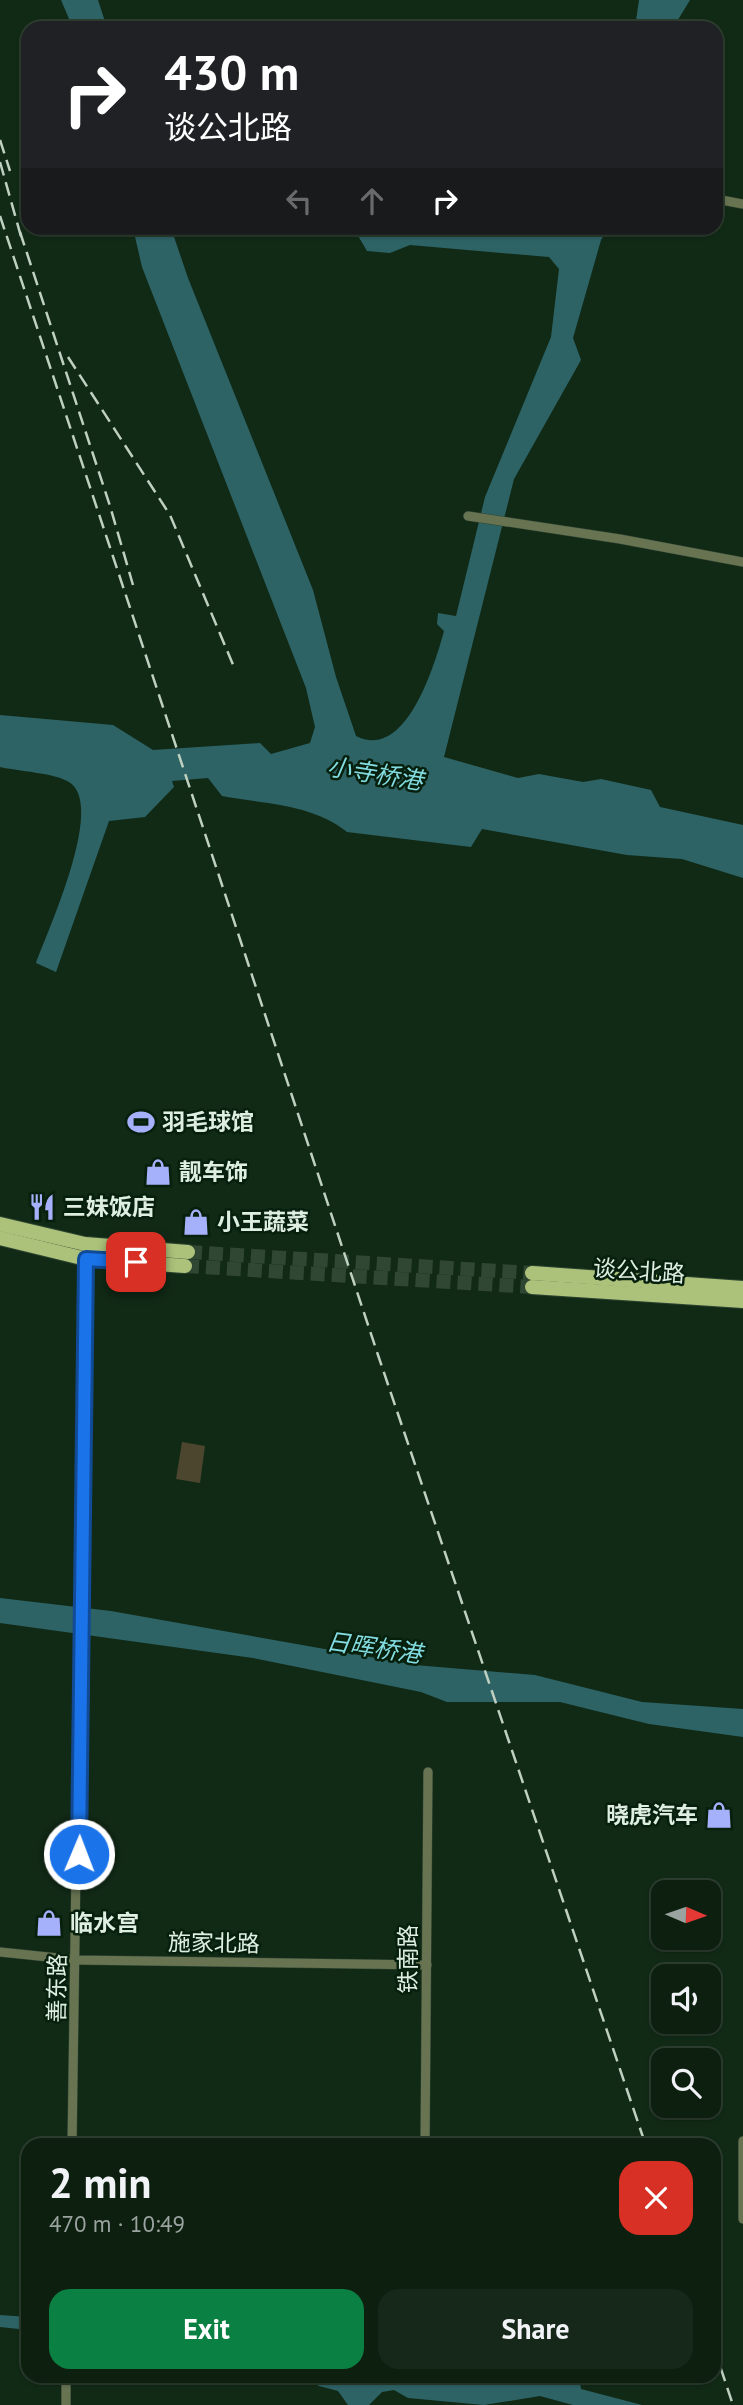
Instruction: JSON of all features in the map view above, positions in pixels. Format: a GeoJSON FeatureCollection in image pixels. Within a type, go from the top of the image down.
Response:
{"type":"FeatureCollection","features":[{"type":"Feature","properties":{"kind":"main road"},"geometry":{"type":"LineString","coordinates":[[0,1224],[86,1252]]}},
{"type":"Feature","properties":{"kind":"main road"},"geometry":{"type":"LineString","coordinates":[[0,1238],[86,1252],[187,1259]]}},
{"type":"Feature","properties":{"kind":"main road","name":"谈公北路"},"geometry":{"type":"LineString","coordinates":[[743,1288],[532,1280],[743,1301]]}},
{"type":"Feature","properties":{"kind":"street"},"geometry":{"type":"LineString","coordinates":[[723,200],[743,204]]}},
{"type":"Feature","properties":{"kind":"street"},"geometry":{"type":"LineString","coordinates":[[468,516],[513,521],[743,562]]}},
{"type":"Feature","properties":{"kind":"street","name":"善东路"},"geometry":{"type":"LineString","coordinates":[[72,2138],[86,1252]]}},
{"type":"Feature","properties":{"kind":"street","name":"铁南路"},"geometry":{"type":"LineString","coordinates":[[425,2138],[428,1772]]}},
{"type":"Feature","properties":{"kind":"street","name":"施家北路"},"geometry":{"type":"LineString","coordinates":[[0,1952],[77,1960],[427,1965]]}},
{"type":"Feature","properties":{"kind":"street"},"geometry":{"type":"LineString","coordinates":[[743,2141],[743,2219]]}},
{"type":"Feature","properties":{"kind":"street"},"geometry":{"type":"LineString","coordinates":[[66,2383],[66,2405]]}},
{"type":"Feature","properties":{"kind":"shaded area"},"geometry":{"type":"Polygon","coordinates":[[[182,1442],[205,1446],[200,1483],[176,1479],[182,1442]]]}},
{"type":"Feature","properties":{"kind":"water"},"geometry":{"type":"Polygon","coordinates":[[[61,0],[98,0],[105,21],[70,21],[61,0]]]}},
{"type":"Feature","properties":{"kind":"water"},"geometry":{"type":"Polygon","coordinates":[[[639,0],[690,0],[677,21],[636,21],[639,0]]]}},
{"type":"Feature","properties":{"kind":"water","name":"小寺桥港"},"geometry":{"type":"Polygon","coordinates":[[[135,235],[173,235],[188,278],[313,590],[336,677],[356,736],[374,740],[390,735],[415,706],[425,686],[444,631],[437,624],[438,613],[456,616],[485,497],[551,337],[559,269],[549,257],[410,245],[390,253],[367,251],[358,235],[604,235],[573,338],[581,360],[514,479],[444,757],[518,778],[539,774],[583,782],[601,779],[651,790],[660,807],[743,825],[743,878],[682,859],[627,855],[482,829],[471,847],[347,832],[304,810],[222,796],[208,778],[172,781],[174,787],[145,817],[109,821],[56,972],[36,963],[71,868],[81,815],[79,795],[69,782],[63,779],[0,767],[0,715],[113,725],[153,750],[260,743],[271,754],[310,743],[315,727],[306,688],[142,267],[135,235]]]}},
{"type":"Feature","properties":{"kind":"water"},"geometry":{"type":"Polygon","coordinates":[[[0,1598],[111,1611],[415,1665],[535,1675],[642,1702],[743,1709],[743,1737],[649,1724],[560,1702],[447,1702],[421,1692],[253,1658],[0,1623],[0,1598]]]}},
{"type":"Feature","properties":{"kind":"water"},"geometry":{"type":"Polygon","coordinates":[[[0,2315],[21,2316],[21,2329],[0,2327],[0,2315]]]}},
{"type":"Feature","properties":{"kind":"water"},"geometry":{"type":"Polygon","coordinates":[[[314,2383],[580,2383],[581,2389],[642,2405],[573,2405],[540,2396],[484,2405],[408,2398],[394,2390],[382,2392],[369,2405],[348,2405],[338,2391],[314,2383]]]}},
{"type":"Feature","properties":{"kind":"tunnel"},"geometry":{"type":"LineString","coordinates":[[188,1252],[532,1273]]}},
{"type":"Feature","properties":{"kind":"tunnel"},"geometry":{"type":"LineString","coordinates":[[185,1266],[532,1287]]}},
{"type":"Feature","properties":{"kind":"railway"},"geometry":{"type":"LineString","coordinates":[[0,140],[10,171]]}},
{"type":"Feature","properties":{"kind":"railway"},"geometry":{"type":"LineString","coordinates":[[0,162],[22,240]]}},
{"type":"Feature","properties":{"kind":"railway"},"geometry":{"type":"LineString","coordinates":[[0,216],[378,1355],[643,2138]]}},
{"type":"Feature","properties":{"kind":"railway"},"geometry":{"type":"LineString","coordinates":[[20,232],[110,506],[133,585]]}},
{"type":"Feature","properties":{"kind":"railway"},"geometry":{"type":"LineString","coordinates":[[68,357],[170,515],[234,667]]}},
{"type":"Feature","properties":{"kind":"railway"},"geometry":{"type":"LineString","coordinates":[[721,2369],[733,2405]]}},
{"type":"Feature","properties":{"kind":"place","name":"羽毛球馆"},"geometry":{"type":"Point","coordinates":[141,1122]}},
{"type":"Feature","properties":{"kind":"place","name":"靓车饰"},"geometry":{"type":"Point","coordinates":[158,1172]}},
{"type":"Feature","properties":{"kind":"place","name":"三妹饭店"},"geometry":{"type":"Point","coordinates":[42,1207]}},
{"type":"Feature","properties":{"kind":"place","name":"小王蔬菜"},"geometry":{"type":"Point","coordinates":[196,1222]}},
{"type":"Feature","properties":{"kind":"place","name":"晓虎汽车"},"geometry":{"type":"Point","coordinates":[719,1815]}},
{"type":"Feature","properties":{"kind":"place","name":"临水宫"},"geometry":{"type":"Point","coordinates":[49,1923]}},
{"type":"Feature","properties":{"kind":"route"},"geometry":{"type":"LineString","coordinates":[[79,1854],[86,1259],[136,1262]]}},
{"type":"Feature","properties":{"kind":"water label","name":"日晖桥港"},"geometry":{"type":"Point","coordinates":[374,1648]}}]}
